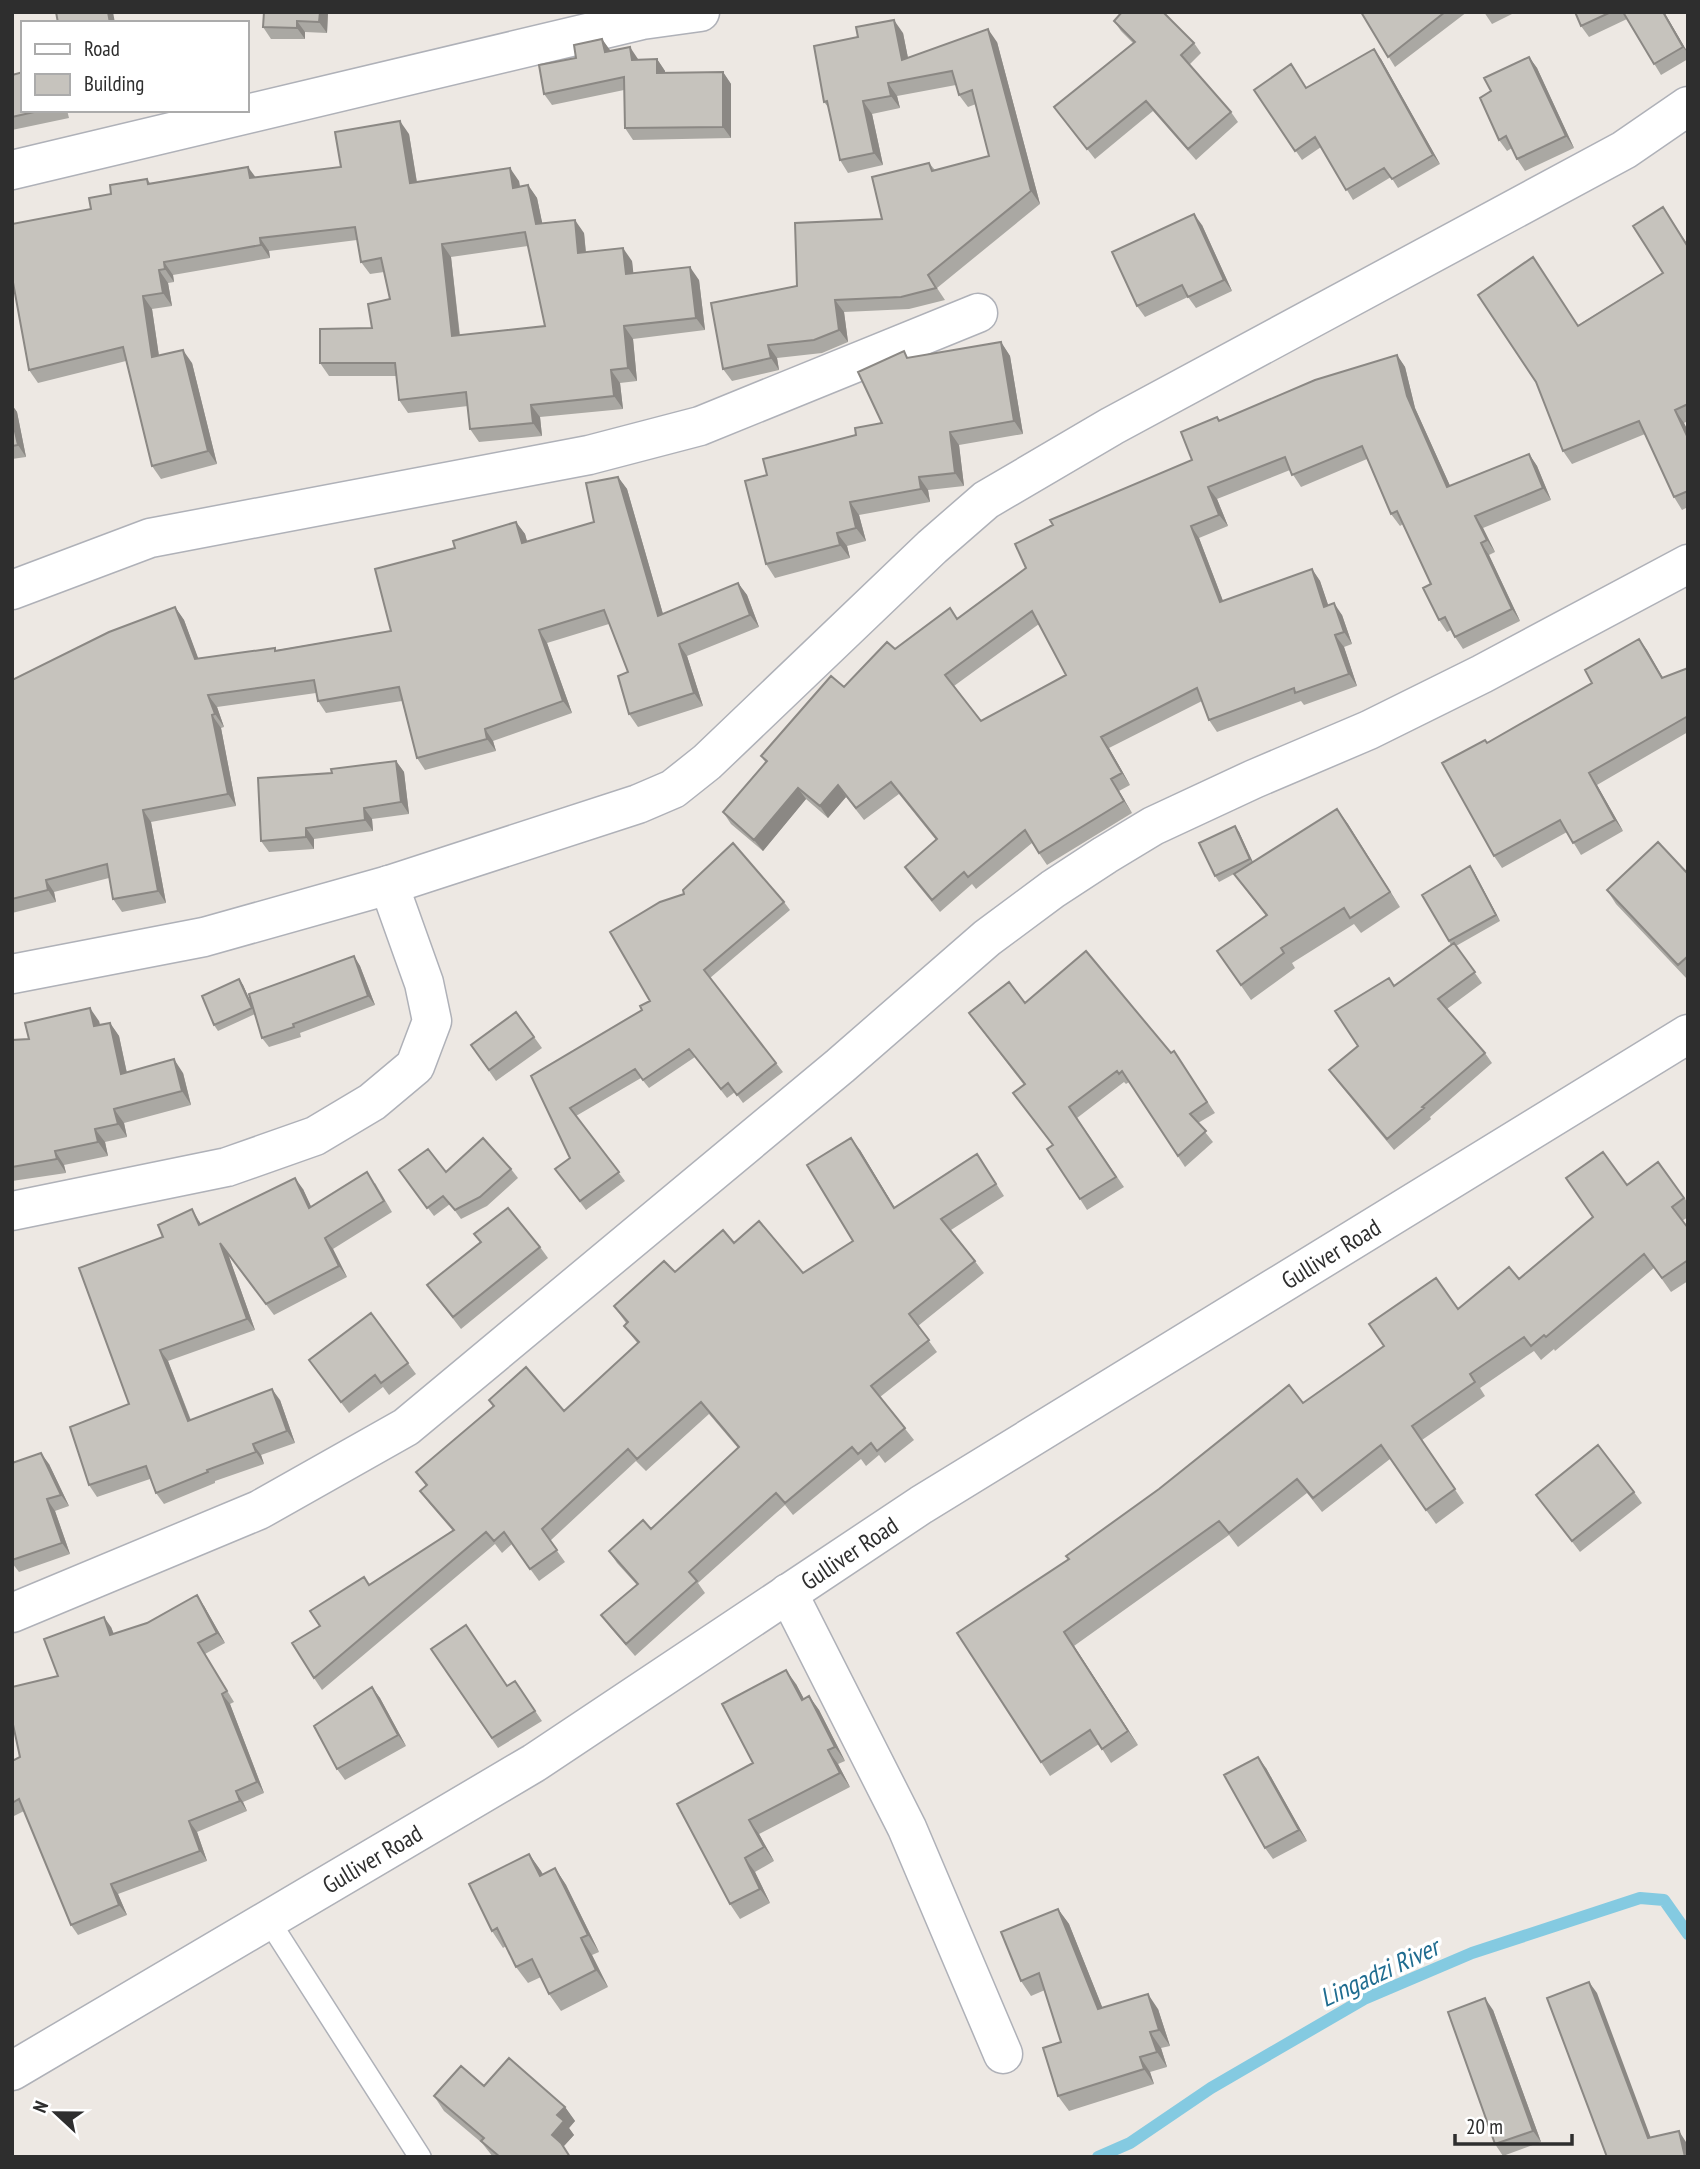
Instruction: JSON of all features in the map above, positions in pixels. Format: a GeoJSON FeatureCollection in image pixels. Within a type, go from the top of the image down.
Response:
{"type":"FeatureCollection","features":[{"type":"Feature","properties":{"kind":"street"},"geometry":{"type":"LineString","coordinates":[[12,170],[642,20],[700,12]]}},
{"type":"Feature","properties":{"kind":"street"},"geometry":{"type":"LineString","coordinates":[[12,974],[204,937],[389,885],[638,804],[673,789],[707,762],[932,547],[986,500],[1112,426],[1624,150],[1688,106]]}},
{"type":"Feature","properties":{"kind":"street"},"geometry":{"type":"LineString","coordinates":[[12,590],[150,538],[589,455],[700,426],[978,313]]}},
{"type":"Feature","properties":{"kind":"street"},"geometry":{"type":"LineString","coordinates":[[12,1613],[258,1510],[406,1427],[841,1066],[987,938],[1053,889],[1105,855],[1153,826],[1369,730],[1482,674],[1688,564]]}},
{"type":"Feature","properties":{"kind":"street"},"geometry":{"type":"LineString","coordinates":[[12,1211],[227,1167],[315,1136],[372,1102],[415,1066],[432,1021],[424,984],[389,885]]}},
{"type":"Feature","properties":{"kind":"street","name":"Gulliver Road"},"geometry":{"type":"LineString","coordinates":[[12,2071],[534,1763],[945,1491],[1688,1034]]}},
{"type":"Feature","properties":{"kind":"street"},"geometry":{"type":"LineString","coordinates":[[788,1593],[907,1828],[1003,2054]]}},
{"type":"Feature","properties":{"kind":"lane"},"geometry":{"type":"LineString","coordinates":[[269,1921],[420,2157]]}},
{"type":"Feature","properties":{"kind":"building"},"geometry":{"type":"Polygon","coordinates":[[[56,12],[108,12],[110,21],[58,21],[56,12]]]}},
{"type":"Feature","properties":{"kind":"building"},"geometry":{"type":"Polygon","coordinates":[[[264,12],[320,12],[319,22],[297,21],[297,28],[263,27],[264,12]]]}},
{"type":"Feature","properties":{"kind":"building"},"geometry":{"type":"Polygon","coordinates":[[[1122,12],[1163,12],[1194,43],[1181,55],[1231,112],[1188,149],[1146,101],[1087,149],[1054,107],[1135,42],[1114,21],[1122,12]]]}},
{"type":"Feature","properties":{"kind":"building"},"geometry":{"type":"Polygon","coordinates":[[[1361,12],[1445,12],[1388,57],[1361,12]]]}},
{"type":"Feature","properties":{"kind":"building"},"geometry":{"type":"Polygon","coordinates":[[[1575,12],[1611,12],[1581,26],[1575,12]]]}},
{"type":"Feature","properties":{"kind":"building"},"geometry":{"type":"Polygon","coordinates":[[[1623,12],[1663,12],[1683,47],[1654,64],[1623,12]]]}},
{"type":"Feature","properties":{"kind":"building"},"geometry":{"type":"Polygon","coordinates":[[[894,20],[902,60],[988,29],[1031,191],[928,275],[936,288],[901,297],[835,300],[839,330],[814,340],[768,345],[771,358],[723,369],[711,303],[797,286],[795,223],[882,219],[872,177],[929,163],[932,171],[989,156],[972,90],[959,95],[952,71],[888,83],[891,96],[863,101],[874,153],[840,160],[827,101],[824,102],[814,46],[858,37],[856,27],[894,20]]]}},
{"type":"Feature","properties":{"kind":"building"},"geometry":{"type":"Polygon","coordinates":[[[602,39],[605,52],[630,47],[632,60],[657,59],[657,73],[723,72],[723,127],[625,128],[624,77],[544,94],[539,65],[576,58],[574,45],[602,39]]]}},
{"type":"Feature","properties":{"kind":"building"},"geometry":{"type":"Polygon","coordinates":[[[1374,49],[1433,155],[1392,179],[1384,168],[1346,190],[1315,137],[1295,151],[1254,90],[1291,64],[1306,88],[1374,49]]]}},
{"type":"Feature","properties":{"kind":"building"},"geometry":{"type":"Polygon","coordinates":[[[1529,57],[1566,136],[1517,159],[1506,136],[1499,140],[1480,98],[1491,91],[1484,78],[1529,57]]]}},
{"type":"Feature","properties":{"kind":"building"},"geometry":{"type":"Polygon","coordinates":[[[21,73],[21,112],[34,112],[12,117],[12,75],[21,73]]]}},
{"type":"Feature","properties":{"kind":"building"},"geometry":{"type":"Polygon","coordinates":[[[400,121],[410,183],[510,168],[513,188],[528,185],[536,224],[575,220],[578,253],[623,248],[626,274],[690,267],[696,318],[624,326],[628,368],[611,370],[614,396],[531,405],[533,423],[470,429],[466,392],[399,400],[395,363],[320,363],[320,329],[372,328],[368,304],[390,299],[381,258],[361,262],[355,227],[260,238],[261,245],[164,262],[165,269],[159,270],[163,293],[143,296],[152,357],[183,350],[208,451],[152,466],[123,347],[29,370],[12,277],[12,224],[91,209],[89,198],[111,194],[110,185],[147,179],[148,184],[248,167],[250,178],[341,167],[335,132],[400,121]],[[525,232],[442,244],[452,336],[545,326],[525,232]]]}},
{"type":"Feature","properties":{"kind":"building"},"geometry":{"type":"Polygon","coordinates":[[[1663,207],[1688,247],[1688,404],[1675,410],[1688,438],[1688,491],[1674,497],[1639,421],[1563,451],[1536,382],[1478,295],[1533,257],[1578,326],[1663,273],[1633,226],[1663,207]]]}},
{"type":"Feature","properties":{"kind":"building"},"geometry":{"type":"Polygon","coordinates":[[[1194,214],[1224,280],[1188,297],[1182,285],[1137,306],[1112,252],[1194,214]]]}},
{"type":"Feature","properties":{"kind":"building"},"geometry":{"type":"Polygon","coordinates":[[[1001,342],[1014,421],[950,432],[955,473],[919,477],[921,489],[850,502],[856,528],[837,533],[840,545],[766,564],[745,481],[767,475],[763,459],[856,435],[855,428],[882,423],[858,372],[904,351],[907,358],[1001,342]]]}},
{"type":"Feature","properties":{"kind":"building"},"geometry":{"type":"Polygon","coordinates":[[[1397,355],[1407,396],[1447,487],[1529,454],[1543,488],[1475,516],[1487,540],[1481,543],[1512,609],[1455,637],[1445,617],[1439,620],[1423,588],[1431,584],[1397,511],[1391,514],[1362,446],[1292,475],[1285,457],[1208,487],[1219,515],[1191,526],[1220,602],[1312,569],[1324,607],[1334,603],[1344,632],[1335,635],[1349,674],[1295,693],[1294,688],[1209,720],[1197,688],[1101,737],[1122,773],[1111,779],[1124,801],[1039,853],[1025,830],[968,877],[964,872],[932,900],[905,867],[937,839],[891,782],[856,808],[838,785],[820,806],[798,788],[754,840],[723,812],[767,761],[761,756],[831,676],[844,687],[887,642],[895,649],[950,608],[957,619],[1026,568],[1015,544],[1053,525],[1050,520],[1192,460],[1181,432],[1217,417],[1219,421],[1315,380],[1397,355]],[[1032,611],[945,675],[981,721],[1066,675],[1032,611]]]}},
{"type":"Feature","properties":{"kind":"building"},"geometry":{"type":"Polygon","coordinates":[[[12,418],[18,445],[12,446],[12,418]]]}},
{"type":"Feature","properties":{"kind":"building"},"geometry":{"type":"Polygon","coordinates":[[[618,477],[658,616],[738,583],[750,615],[679,644],[694,693],[629,714],[618,676],[628,672],[604,610],[539,630],[563,701],[485,729],[487,739],[417,758],[399,687],[318,701],[314,680],[208,695],[215,714],[212,715],[228,794],[143,810],[158,891],[113,899],[107,864],[46,880],[48,890],[12,899],[12,680],[109,632],[175,607],[195,659],[275,648],[275,651],[391,631],[375,569],[455,548],[453,541],[516,522],[522,543],[594,522],[586,483],[618,477]]]}},
{"type":"Feature","properties":{"kind":"building"},"geometry":{"type":"Polygon","coordinates":[[[1639,639],[1662,678],[1688,668],[1688,716],[1589,773],[1615,820],[1573,843],[1560,820],[1494,856],[1442,763],[1485,740],[1487,743],[1592,683],[1585,670],[1639,639]]]}},
{"type":"Feature","properties":{"kind":"building"},"geometry":{"type":"Polygon","coordinates":[[[396,761],[401,802],[364,808],[365,820],[306,828],[306,837],[261,841],[258,778],[332,773],[331,769],[396,761]]]}},
{"type":"Feature","properties":{"kind":"building"},"geometry":{"type":"Polygon","coordinates":[[[1337,809],[1390,892],[1350,918],[1344,908],[1281,948],[1284,953],[1241,985],[1217,951],[1267,915],[1234,874],[1337,809]]]}},
{"type":"Feature","properties":{"kind":"building"},"geometry":{"type":"Polygon","coordinates":[[[1235,826],[1250,859],[1215,876],[1199,843],[1235,826]]]}},
{"type":"Feature","properties":{"kind":"building"},"geometry":{"type":"Polygon","coordinates":[[[1658,842],[1688,874],[1688,956],[1678,965],[1607,890],[1658,842]]]}},
{"type":"Feature","properties":{"kind":"building"},"geometry":{"type":"Polygon","coordinates":[[[733,843],[784,902],[704,970],[776,1063],[737,1095],[728,1083],[721,1089],[689,1049],[643,1080],[635,1069],[570,1108],[619,1172],[580,1201],[555,1169],[570,1158],[531,1076],[642,1010],[640,1006],[650,1001],[610,932],[660,902],[684,894],[683,890],[733,843]]]}},
{"type":"Feature","properties":{"kind":"building"},"geometry":{"type":"Polygon","coordinates":[[[1470,866],[1496,915],[1449,941],[1422,895],[1470,866]]]}},
{"type":"Feature","properties":{"kind":"building"},"geometry":{"type":"Polygon","coordinates":[[[1454,943],[1475,972],[1438,999],[1485,1053],[1387,1139],[1329,1070],[1358,1046],[1335,1011],[1389,978],[1394,986],[1454,943]]]}},
{"type":"Feature","properties":{"kind":"building"},"geometry":{"type":"Polygon","coordinates":[[[1086,951],[1171,1053],[1174,1051],[1207,1102],[1190,1114],[1206,1131],[1178,1156],[1122,1071],[1119,1074],[1117,1071],[1069,1107],[1116,1177],[1080,1199],[1047,1149],[1053,1145],[1013,1093],[1025,1084],[969,1013],[1009,982],[1025,1003],[1086,951]]]}},
{"type":"Feature","properties":{"kind":"building"},"geometry":{"type":"Polygon","coordinates":[[[354,956],[368,996],[262,1038],[249,994],[354,956]]]}},
{"type":"Feature","properties":{"kind":"building"},"geometry":{"type":"Polygon","coordinates":[[[239,979],[252,1008],[214,1025],[202,996],[239,979]]]}},
{"type":"Feature","properties":{"kind":"building"},"geometry":{"type":"Polygon","coordinates":[[[90,1008],[94,1026],[110,1023],[121,1074],[174,1059],[182,1091],[114,1109],[118,1124],[95,1129],[98,1142],[55,1151],[57,1159],[12,1167],[12,1040],[29,1039],[25,1023],[90,1008]]]}},
{"type":"Feature","properties":{"kind":"building"},"geometry":{"type":"Polygon","coordinates":[[[516,1012],[534,1037],[489,1070],[471,1045],[516,1012]]]}},
{"type":"Feature","properties":{"kind":"building"},"geometry":{"type":"Polygon","coordinates":[[[483,1138],[511,1169],[480,1197],[455,1210],[443,1196],[427,1208],[399,1170],[428,1149],[446,1172],[483,1138]]]}},
{"type":"Feature","properties":{"kind":"building"},"geometry":{"type":"Polygon","coordinates":[[[851,1138],[894,1208],[977,1154],[996,1184],[941,1219],[975,1261],[909,1314],[929,1340],[871,1386],[905,1428],[877,1451],[871,1443],[858,1454],[852,1447],[785,1503],[776,1493],[689,1572],[697,1581],[626,1644],[601,1615],[638,1584],[609,1551],[643,1520],[651,1529],[739,1447],[701,1402],[637,1459],[628,1449],[542,1529],[557,1550],[530,1569],[504,1532],[494,1541],[486,1532],[314,1678],[292,1643],[320,1626],[310,1611],[364,1577],[369,1585],[454,1530],[420,1491],[427,1485],[416,1472],[494,1406],[489,1400],[526,1367],[564,1411],[639,1342],[624,1326],[628,1322],[614,1306],[664,1261],[675,1272],[723,1230],[734,1243],[759,1221],[803,1273],[853,1241],[807,1165],[851,1138]]]}},
{"type":"Feature","properties":{"kind":"building"},"geometry":{"type":"Polygon","coordinates":[[[1603,1152],[1627,1185],[1658,1162],[1684,1198],[1672,1207],[1688,1228],[1688,1260],[1662,1278],[1644,1254],[1546,1337],[1544,1335],[1531,1346],[1524,1337],[1470,1374],[1475,1382],[1412,1426],[1455,1489],[1426,1510],[1381,1445],[1313,1498],[1297,1479],[1229,1533],[1219,1521],[1064,1632],[1128,1731],[1102,1749],[1090,1730],[1041,1762],[957,1633],[1069,1559],[1066,1556],[1159,1489],[1289,1385],[1303,1403],[1384,1346],[1369,1324],[1436,1278],[1458,1309],[1509,1267],[1519,1279],[1593,1217],[1566,1178],[1603,1152]]]}},
{"type":"Feature","properties":{"kind":"building"},"geometry":{"type":"Polygon","coordinates":[[[367,1172],[384,1201],[325,1238],[339,1266],[266,1304],[220,1243],[247,1319],[160,1350],[188,1421],[272,1389],[287,1431],[253,1444],[256,1452],[156,1493],[146,1466],[89,1485],[70,1427],[129,1404],[79,1268],[163,1237],[158,1225],[192,1209],[199,1225],[295,1178],[309,1208],[367,1172]]]}},
{"type":"Feature","properties":{"kind":"building"},"geometry":{"type":"Polygon","coordinates":[[[508,1208],[540,1247],[453,1317],[427,1285],[481,1242],[474,1234],[508,1208]]]}},
{"type":"Feature","properties":{"kind":"building"},"geometry":{"type":"Polygon","coordinates":[[[371,1313],[408,1363],[381,1383],[375,1375],[341,1402],[309,1360],[371,1313]]]}},
{"type":"Feature","properties":{"kind":"building"},"geometry":{"type":"Polygon","coordinates":[[[1598,1445],[1634,1492],[1572,1541],[1536,1495],[1598,1445]]]}},
{"type":"Feature","properties":{"kind":"building"},"geometry":{"type":"Polygon","coordinates":[[[41,1453],[61,1495],[47,1499],[62,1543],[12,1560],[12,1463],[41,1453]]]}},
{"type":"Feature","properties":{"kind":"building"},"geometry":{"type":"Polygon","coordinates":[[[197,1595],[217,1633],[198,1643],[227,1691],[222,1694],[257,1782],[236,1791],[240,1801],[189,1821],[200,1851],[111,1884],[119,1905],[71,1925],[19,1799],[12,1803],[12,1761],[20,1757],[12,1720],[12,1687],[58,1676],[44,1639],[104,1617],[110,1635],[147,1623],[197,1595]]]}},
{"type":"Feature","properties":{"kind":"building"},"geometry":{"type":"Polygon","coordinates":[[[466,1625],[507,1686],[515,1681],[535,1711],[492,1738],[431,1649],[466,1625]]]}},
{"type":"Feature","properties":{"kind":"building"},"geometry":{"type":"Polygon","coordinates":[[[786,1670],[802,1700],[809,1696],[835,1747],[828,1750],[840,1773],[749,1820],[764,1847],[745,1858],[760,1889],[730,1904],[677,1804],[753,1763],[722,1704],[786,1670]]]}},
{"type":"Feature","properties":{"kind":"building"},"geometry":{"type":"Polygon","coordinates":[[[372,1687],[398,1735],[337,1769],[314,1726],[372,1687]]]}},
{"type":"Feature","properties":{"kind":"building"},"geometry":{"type":"Polygon","coordinates":[[[1258,1757],[1299,1830],[1265,1848],[1224,1775],[1258,1757]]]}},
{"type":"Feature","properties":{"kind":"building"},"geometry":{"type":"Polygon","coordinates":[[[529,1854],[540,1876],[555,1868],[588,1935],[581,1938],[596,1970],[549,1994],[532,1959],[516,1967],[497,1928],[492,1931],[469,1884],[529,1854]]]}},
{"type":"Feature","properties":{"kind":"building"},"geometry":{"type":"Polygon","coordinates":[[[1058,1909],[1098,2009],[1148,1994],[1159,2030],[1150,2032],[1157,2052],[1140,2057],[1144,2069],[1058,2096],[1043,2048],[1061,2042],[1039,1973],[1021,1981],[1001,1932],[1058,1909]]]}},
{"type":"Feature","properties":{"kind":"building"},"geometry":{"type":"Polygon","coordinates":[[[1589,1982],[1648,2138],[1679,2131],[1685,2157],[1607,2157],[1547,1998],[1589,1982]]]}},
{"type":"Feature","properties":{"kind":"building"},"geometry":{"type":"Polygon","coordinates":[[[1485,1998],[1533,2131],[1495,2144],[1448,2012],[1485,1998]]]}},
{"type":"Feature","properties":{"kind":"building"},"geometry":{"type":"Polygon","coordinates":[[[509,2058],[565,2107],[557,2115],[564,2121],[552,2135],[570,2157],[500,2157],[481,2141],[484,2138],[434,2096],[461,2066],[484,2086],[509,2058]]]}},
{"type":"Feature","properties":{"kind":"waterway","name":"Lingadzi River"},"geometry":{"type":"LineString","coordinates":[[1098,2157],[1130,2143],[1211,2088],[1364,1999],[1472,1953],[1640,1898],[1664,1900],[1688,1934]]}}]}
